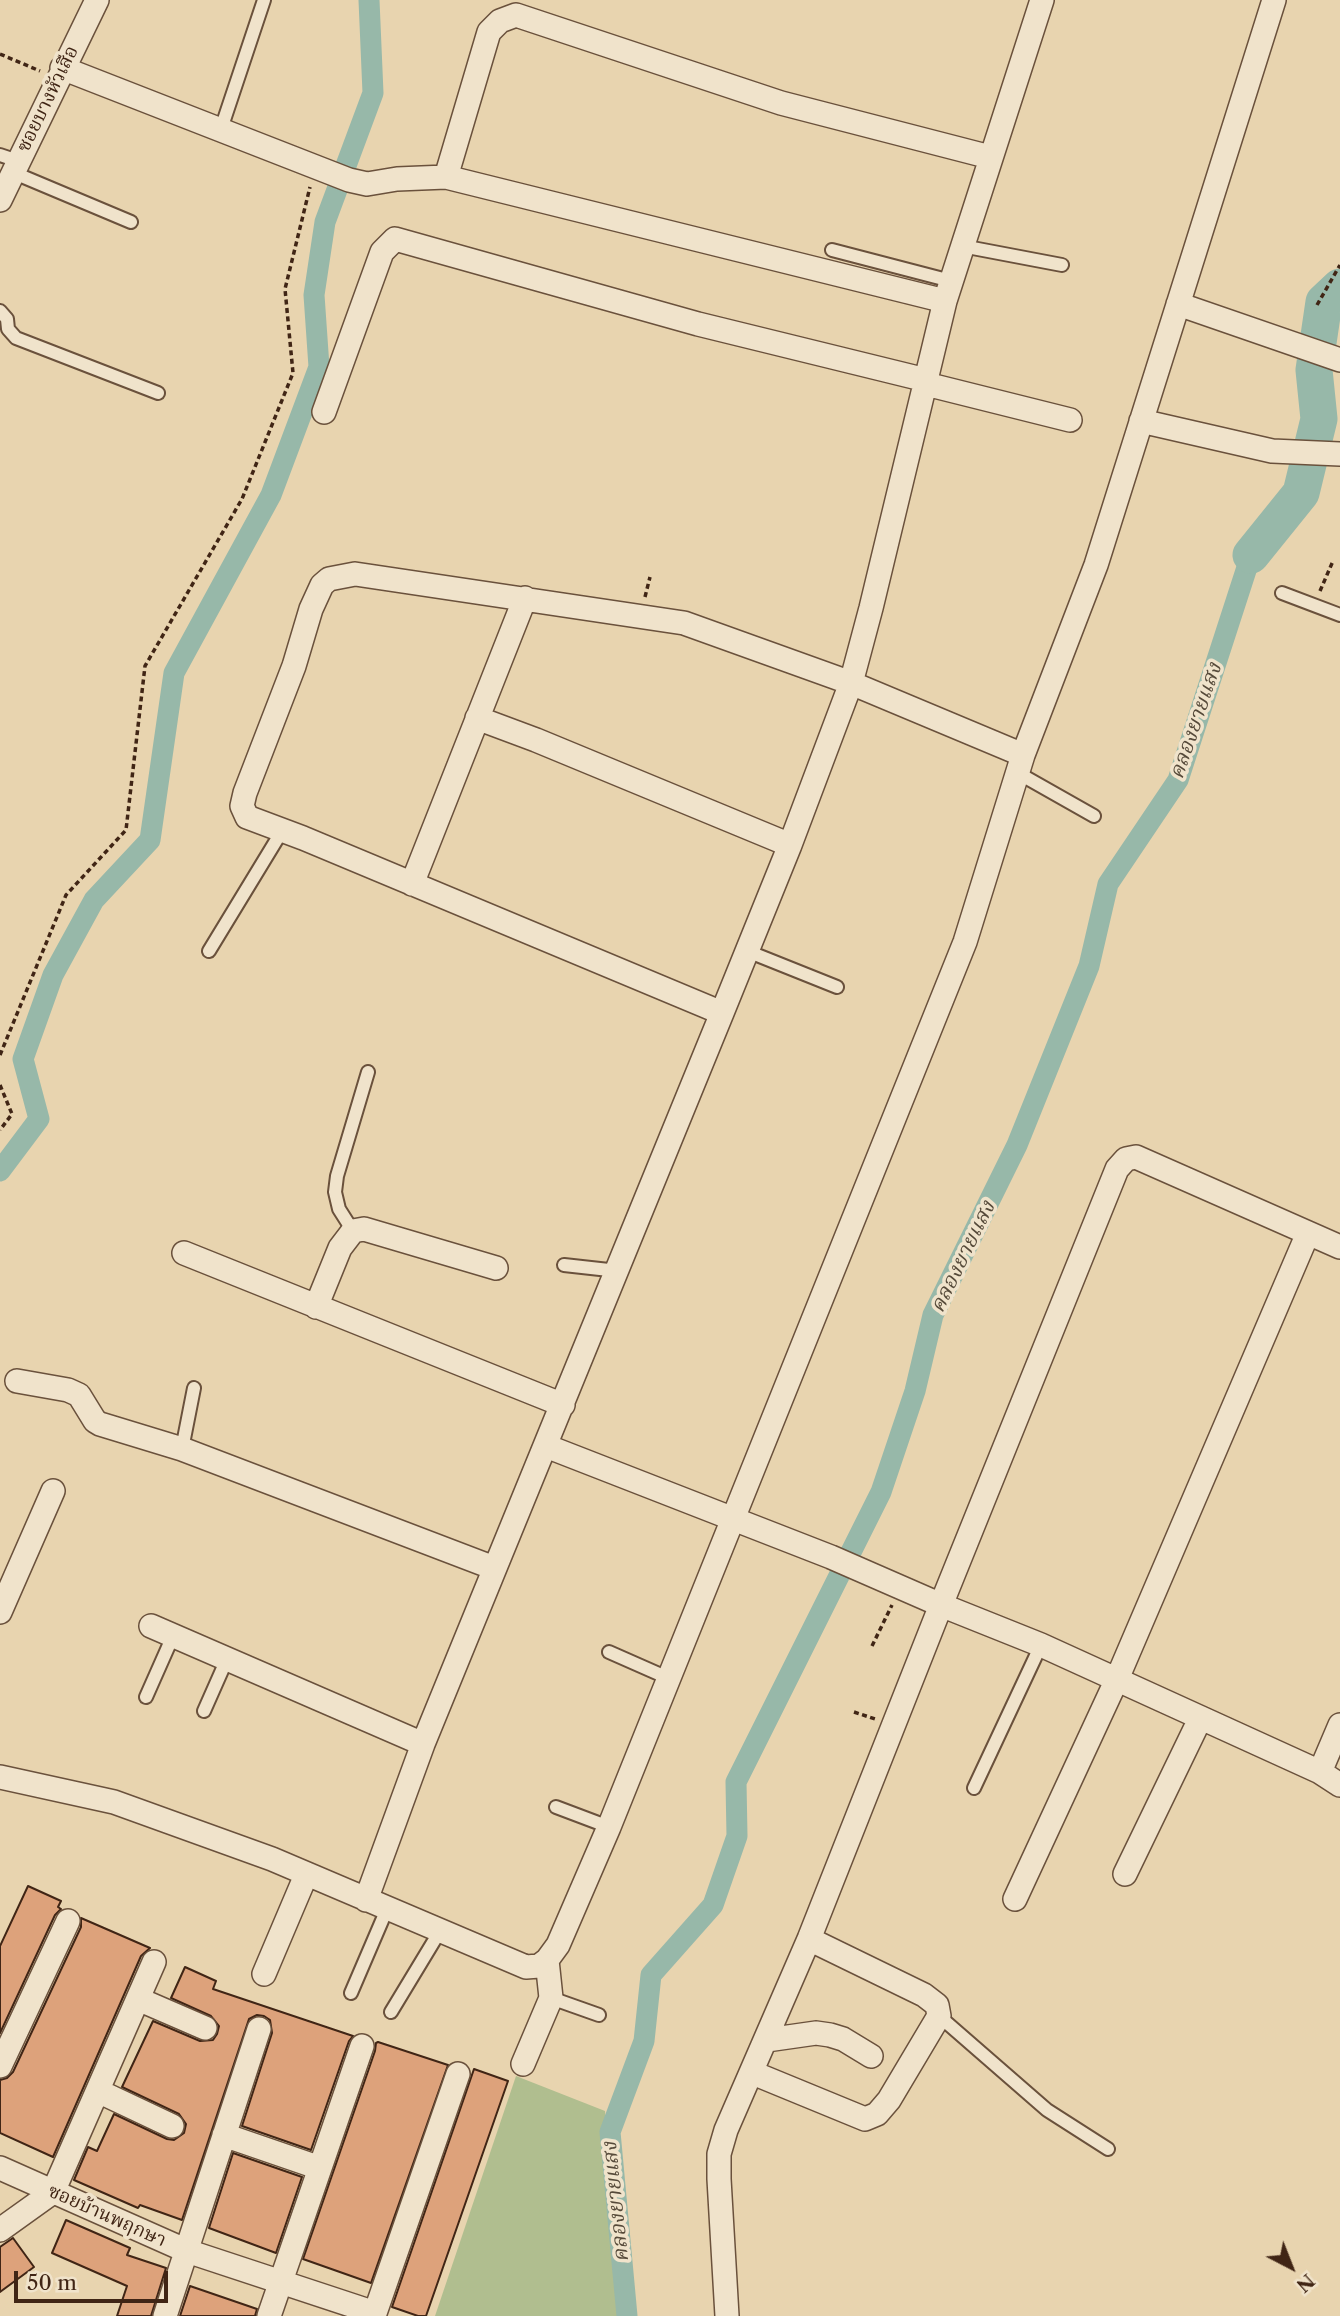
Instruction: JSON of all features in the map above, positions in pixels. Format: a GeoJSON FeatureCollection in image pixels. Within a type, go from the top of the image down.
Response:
{"type":"FeatureCollection","features":[{"type":"Feature","properties":{"kind":"street"},"geometry":{"type":"LineString","coordinates":[[377,1905],[423,1744],[790,845],[851,683],[948,291],[1042,0]]}},
{"type":"Feature","properties":{"kind":"street"},"geometry":{"type":"LineString","coordinates":[[0,1777],[114,1802],[272,1859],[526,1967],[539,1966],[558,1945],[609,1827],[965,942],[1021,764],[1096,565],[1274,0]]}},
{"type":"Feature","properties":{"kind":"street","name":"ซอยบางหัวเสือ"},"geometry":{"type":"LineString","coordinates":[[0,200],[10,163],[60,74],[89,4]]}},
{"type":"Feature","properties":{"kind":"street"},"geometry":{"type":"LineString","coordinates":[[446,177],[489,33],[500,22],[516,15],[781,103],[990,158]]}},
{"type":"Feature","properties":{"kind":"street"},"geometry":{"type":"LineString","coordinates":[[60,74],[221,129],[348,180],[367,184],[397,179],[446,177],[948,291]]}},
{"type":"Feature","properties":{"kind":"street"},"geometry":{"type":"LineString","coordinates":[[324,412],[382,252],[387,244],[395,239],[698,324],[1070,420]]}},
{"type":"Feature","properties":{"kind":"street"},"geometry":{"type":"LineString","coordinates":[[1178,304],[1337,359]]}},
{"type":"Feature","properties":{"kind":"street"},"geometry":{"type":"LineString","coordinates":[[1141,421],[1272,451],[1334,454]]}},
{"type":"Feature","properties":{"kind":"street"},"geometry":{"type":"LineString","coordinates":[[722,1013],[247,817],[242,806],[245,793],[294,667],[321,585],[329,579],[355,574],[684,623],[851,683],[1021,764]]}},
{"type":"Feature","properties":{"kind":"street"},"geometry":{"type":"LineString","coordinates":[[412,884],[525,598]]}},
{"type":"Feature","properties":{"kind":"street"},"geometry":{"type":"LineString","coordinates":[[477,718],[790,845]]}},
{"type":"Feature","properties":{"kind":"street"},"geometry":{"type":"LineString","coordinates":[[727,2316],[719,2154],[726,2130],[808,1939],[1117,1169],[1126,1159],[1136,1157],[1340,1247]]}},
{"type":"Feature","properties":{"kind":"street"},"geometry":{"type":"LineString","coordinates":[[316,1307],[340,1248],[353,1231],[364,1229],[496,1268]]}},
{"type":"Feature","properties":{"kind":"street"},"geometry":{"type":"LineString","coordinates":[[1015,1899],[1117,1679],[1308,1233]]}},
{"type":"Feature","properties":{"kind":"street"},"geometry":{"type":"LineString","coordinates":[[184,1253],[563,1405]]}},
{"type":"Feature","properties":{"kind":"street"},"geometry":{"type":"LineString","coordinates":[[17,1381],[68,1390],[79,1395],[95,1421],[182,1449],[494,1568]]}},
{"type":"Feature","properties":{"kind":"street"},"geometry":{"type":"LineString","coordinates":[[546,1446],[831,1557],[941,1605],[1041,1644],[1320,1772],[1340,1785]]}},
{"type":"Feature","properties":{"kind":"street"},"geometry":{"type":"LineString","coordinates":[[0,1612],[53,1491]]}},
{"type":"Feature","properties":{"kind":"street"},"geometry":{"type":"LineString","coordinates":[[151,1626],[423,1744]]}},
{"type":"Feature","properties":{"kind":"street"},"geometry":{"type":"LineString","coordinates":[[1125,1874],[1200,1719]]}},
{"type":"Feature","properties":{"kind":"street"},"geometry":{"type":"LineString","coordinates":[[1320,1772],[1340,1725]]}},
{"type":"Feature","properties":{"kind":"street"},"geometry":{"type":"LineString","coordinates":[[264,1974],[306,1875]]}},
{"type":"Feature","properties":{"kind":"street"},"geometry":{"type":"LineString","coordinates":[[0,2066],[68,1921]]}},
{"type":"Feature","properties":{"kind":"street"},"geometry":{"type":"LineString","coordinates":[[752,2073],[865,2119],[877,2114],[888,2100],[939,2016],[937,2005],[924,1995],[808,1939]]}},
{"type":"Feature","properties":{"kind":"street"},"geometry":{"type":"LineString","coordinates":[[523,2064],[551,1998],[547,1960]]}},
{"type":"Feature","properties":{"kind":"street"},"geometry":{"type":"LineString","coordinates":[[0,2230],[54,2192],[154,1962]]}},
{"type":"Feature","properties":{"kind":"street"},"geometry":{"type":"LineString","coordinates":[[138,1999],[205,2028]]}},
{"type":"Feature","properties":{"kind":"street"},"geometry":{"type":"LineString","coordinates":[[165,2316],[259,2029]]}},
{"type":"Feature","properties":{"kind":"street"},"geometry":{"type":"LineString","coordinates":[[766,2040],[816,2033],[830,2035],[843,2039],[871,2056]]}},
{"type":"Feature","properties":{"kind":"street"},"geometry":{"type":"LineString","coordinates":[[269,2316],[362,2046]]}},
{"type":"Feature","properties":{"kind":"street"},"geometry":{"type":"LineString","coordinates":[[375,2314],[458,2074]]}},
{"type":"Feature","properties":{"kind":"street"},"geometry":{"type":"LineString","coordinates":[[98,2091],[172,2126]]}},
{"type":"Feature","properties":{"kind":"street"},"geometry":{"type":"LineString","coordinates":[[224,2136],[320,2168]]}},
{"type":"Feature","properties":{"kind":"street","name":"ซอยบ้านพฤกษา"},"geometry":{"type":"LineString","coordinates":[[0,2168],[187,2252],[375,2314]]}},
{"type":"Feature","properties":{"kind":"lane"},"geometry":{"type":"LineString","coordinates":[[221,129],[264,0]]}},
{"type":"Feature","properties":{"kind":"lane"},"geometry":{"type":"LineString","coordinates":[[10,163],[131,222]]}},
{"type":"Feature","properties":{"kind":"lane"},"geometry":{"type":"LineString","coordinates":[[962,246],[1062,265]]}},
{"type":"Feature","properties":{"kind":"lane"},"geometry":{"type":"LineString","coordinates":[[832,250],[948,291]]}},
{"type":"Feature","properties":{"kind":"lane"},"geometry":{"type":"LineString","coordinates":[[0,311],[7,319],[8,329],[16,338],[158,393]]}},
{"type":"Feature","properties":{"kind":"lane"},"geometry":{"type":"LineString","coordinates":[[1282,593],[1340,615]]}},
{"type":"Feature","properties":{"kind":"lane"},"geometry":{"type":"LineString","coordinates":[[1021,764],[1094,816]]}},
{"type":"Feature","properties":{"kind":"lane"},"geometry":{"type":"LineString","coordinates":[[209,951],[282,831]]}},
{"type":"Feature","properties":{"kind":"lane"},"geometry":{"type":"LineString","coordinates":[[747,951],[837,987]]}},
{"type":"Feature","properties":{"kind":"lane"},"geometry":{"type":"LineString","coordinates":[[353,1231],[339,1209],[335,1192],[337,1176],[368,1072]]}},
{"type":"Feature","properties":{"kind":"lane"},"geometry":{"type":"LineString","coordinates":[[564,1265],[618,1271]]}},
{"type":"Feature","properties":{"kind":"lane"},"geometry":{"type":"LineString","coordinates":[[182,1449],[194,1388]]}},
{"type":"Feature","properties":{"kind":"lane"},"geometry":{"type":"LineString","coordinates":[[146,1696],[173,1636]]}},
{"type":"Feature","properties":{"kind":"lane"},"geometry":{"type":"LineString","coordinates":[[974,1788],[1041,1644]]}},
{"type":"Feature","properties":{"kind":"lane"},"geometry":{"type":"LineString","coordinates":[[609,1652],[668,1678]]}},
{"type":"Feature","properties":{"kind":"lane"},"geometry":{"type":"LineString","coordinates":[[204,1711],[227,1659]]}},
{"type":"Feature","properties":{"kind":"lane"},"geometry":{"type":"LineString","coordinates":[[556,1807],[609,1827]]}},
{"type":"Feature","properties":{"kind":"lane"},"geometry":{"type":"LineString","coordinates":[[351,1993],[377,1905]]}},
{"type":"Feature","properties":{"kind":"lane"},"geometry":{"type":"LineString","coordinates":[[391,2012],[440,1931]]}},
{"type":"Feature","properties":{"kind":"lane"},"geometry":{"type":"LineString","coordinates":[[551,1998],[599,2014]]}},
{"type":"Feature","properties":{"kind":"lane"},"geometry":{"type":"LineString","coordinates":[[939,2016],[1047,2110],[1108,2150]]}},
{"type":"Feature","properties":{"kind":"path"},"geometry":{"type":"LineString","coordinates":[[0,54],[60,74]]}},
{"type":"Feature","properties":{"kind":"path"},"geometry":{"type":"LineString","coordinates":[[0,1055],[66,895],[126,830],[145,666],[242,499],[293,373],[285,289],[315,168]]}},
{"type":"Feature","properties":{"kind":"path"},"geometry":{"type":"LineString","coordinates":[[1317,305],[1340,265]]}},
{"type":"Feature","properties":{"kind":"path"},"geometry":{"type":"LineString","coordinates":[[1313,605],[1333,561]]}},
{"type":"Feature","properties":{"kind":"path"},"geometry":{"type":"LineString","coordinates":[[0,1085],[12,1114],[0,1130]]}},
{"type":"Feature","properties":{"kind":"path"},"geometry":{"type":"LineString","coordinates":[[872,1646],[901,1588]]}},
{"type":"Feature","properties":{"kind":"green space"},"geometry":{"type":"Polygon","coordinates":[[[516,2076],[605,2111],[618,2316],[435,2316],[516,2076]]]}},
{"type":"Feature","properties":{"kind":"building"},"geometry":{"type":"Polygon","coordinates":[[[28,1886],[61,1901],[58,1907],[61,1909],[55,1915],[0,2033],[0,1946],[28,1886]]]}},
{"type":"Feature","properties":{"kind":"building"},"geometry":{"type":"Polygon","coordinates":[[[81,1918],[150,1948],[141,1956],[53,2157],[0,2133],[0,2080],[13,2072],[81,1927],[81,1918]]]}},
{"type":"Feature","properties":{"kind":"building"},"geometry":{"type":"Polygon","coordinates":[[[185,1967],[216,1981],[213,1989],[353,2036],[311,2150],[242,2126],[272,2033],[270,2020],[264,2016],[257,2015],[249,2019],[182,2220],[140,2205],[138,2208],[74,2180],[88,2147],[97,2151],[114,2114],[167,2139],[174,2140],[184,2133],[186,2124],[179,2114],[122,2087],[153,2021],[200,2041],[213,2040],[217,2034],[219,2026],[211,2016],[171,1998],[185,1967]]]}},
{"type":"Feature","properties":{"kind":"building"},"geometry":{"type":"Polygon","coordinates":[[[378,2042],[448,2065],[371,2283],[303,2259],[378,2042]]]}},
{"type":"Feature","properties":{"kind":"building"},"geometry":{"type":"Polygon","coordinates":[[[474,2069],[508,2081],[426,2316],[418,2316],[392,2307],[474,2069]]]}},
{"type":"Feature","properties":{"kind":"building"},"geometry":{"type":"Polygon","coordinates":[[[233,2153],[302,2177],[276,2253],[209,2228],[233,2153]]]}},
{"type":"Feature","properties":{"kind":"building"},"geometry":{"type":"Polygon","coordinates":[[[66,2220],[130,2248],[127,2255],[166,2268],[151,2316],[117,2316],[127,2286],[52,2253],[66,2220]]]}},
{"type":"Feature","properties":{"kind":"building"},"geometry":{"type":"Polygon","coordinates":[[[13,2238],[34,2267],[0,2292],[0,2247],[13,2238]]]}},
{"type":"Feature","properties":{"kind":"building"},"geometry":{"type":"Polygon","coordinates":[[[190,2286],[257,2309],[255,2316],[180,2316],[190,2286]]]}},
{"type":"Feature","properties":{"kind":"waterway"},"geometry":{"type":"LineString","coordinates":[[0,1171],[39,1119],[23,1059],[53,975],[94,900],[150,840],[174,673],[271,495],[319,367],[314,295],[325,222],[373,93],[369,0]]}},
{"type":"Feature","properties":{"kind":"waterway","name":"คลองยายแสง"},"geometry":{"type":"LineString","coordinates":[[1251,555],[1301,493],[1319,419],[1314,370],[1324,302],[1340,287]]}},
{"type":"Feature","properties":{"kind":"waterway","name":"คลองยายแสง"},"geometry":{"type":"LineString","coordinates":[[627,2316],[610,2132],[644,2041],[651,1975],[713,1905],[737,1836],[736,1782],[881,1492],[915,1391],[933,1315],[1017,1145],[1089,966],[1108,884],[1178,780],[1251,555]]}}]}
